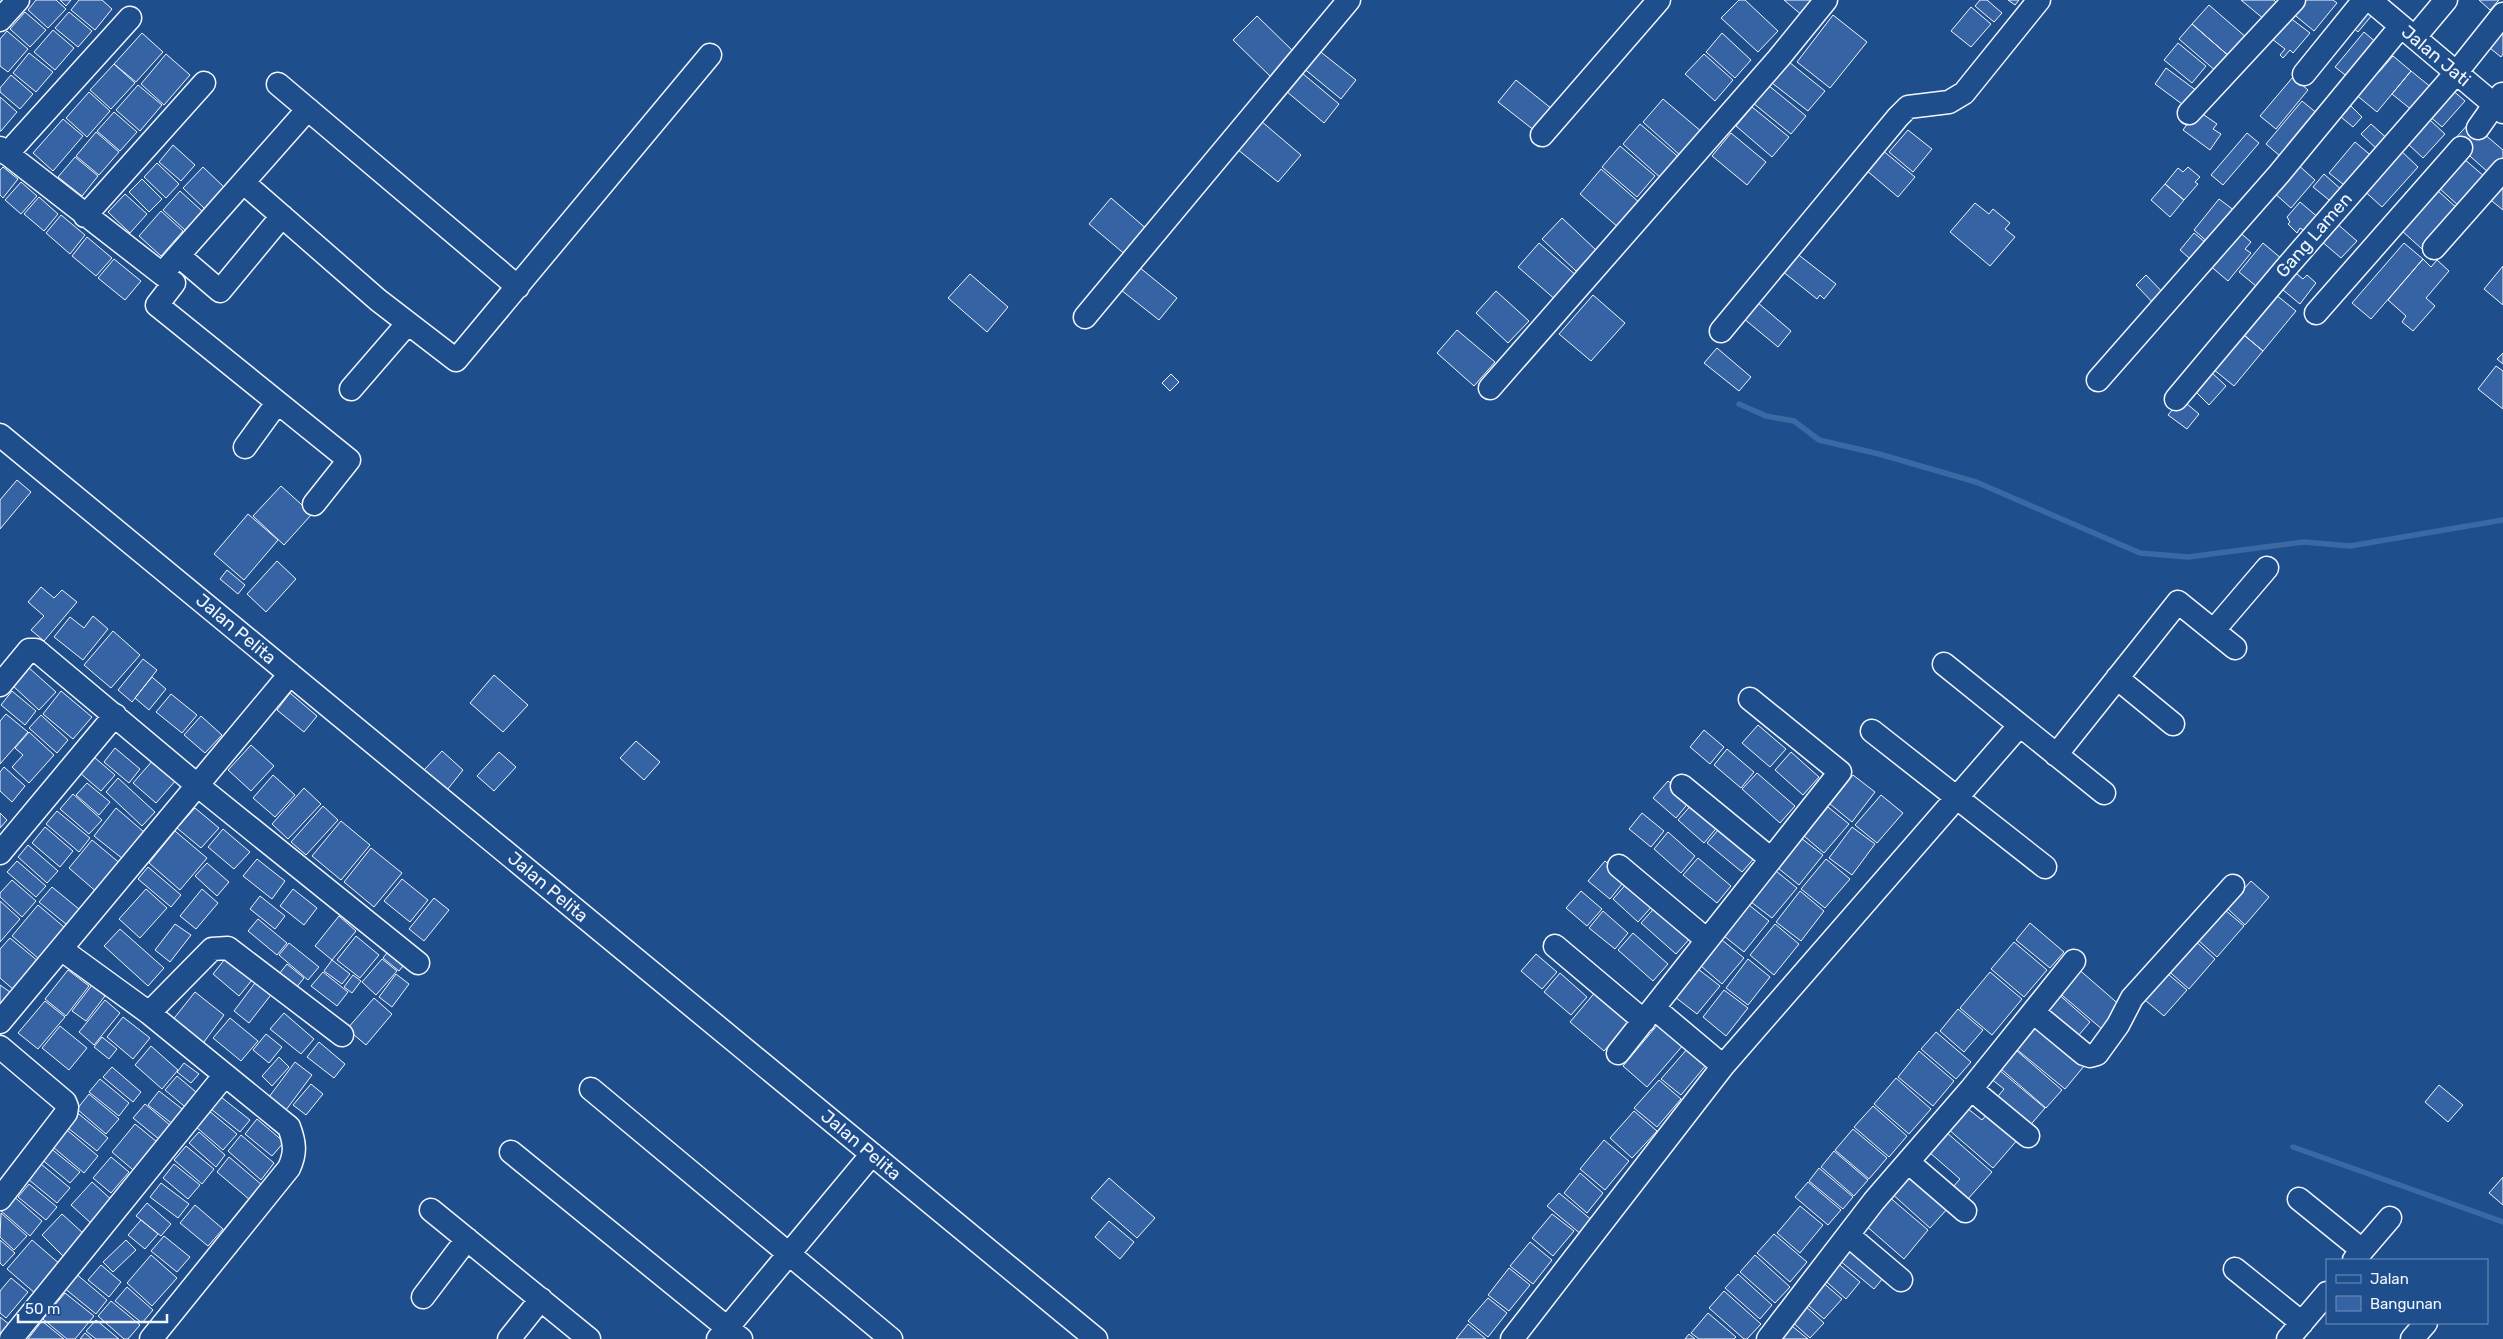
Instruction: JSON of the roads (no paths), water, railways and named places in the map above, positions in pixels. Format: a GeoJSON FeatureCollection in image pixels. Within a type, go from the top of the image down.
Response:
{"type":"FeatureCollection","features":[{"type":"Feature","properties":{"kind":"street"},"geometry":{"type":"LineString","coordinates":[[0,20],[18,0]]}},
{"type":"Feature","properties":{"kind":"street"},"geometry":{"type":"LineString","coordinates":[[1085,318],[1349,0]]}},
{"type":"Feature","properties":{"kind":"street"},"geometry":{"type":"LineString","coordinates":[[1542,135],[1659,0]]}},
{"type":"Feature","properties":{"kind":"street"},"geometry":{"type":"LineString","coordinates":[[1490,388],[1778,59],[1826,0]]}},
{"type":"Feature","properties":{"kind":"street"},"geometry":{"type":"LineString","coordinates":[[1722,331],[1908,107],[1949,102],[1964,93],[2039,0]]}},
{"type":"Feature","properties":{"kind":"street"},"geometry":{"type":"LineString","coordinates":[[2189,113],[2294,0]]}},
{"type":"Feature","properties":{"kind":"street"},"geometry":{"type":"LineString","coordinates":[[2304,74],[2364,0]]}},
{"type":"Feature","properties":{"kind":"street","name":"Jalan Jati"},"geometry":{"type":"LineString","coordinates":[[2370,0],[2456,73],[2500,103]]}},
{"type":"Feature","properties":{"kind":"street"},"geometry":{"type":"LineString","coordinates":[[2098,380],[2279,174],[2408,32],[2446,0]]}},
{"type":"Feature","properties":{"kind":"street","name":"Gang Lamen"},"geometry":{"type":"LineString","coordinates":[[2176,400],[2285,269],[2456,73],[2503,14]]}},
{"type":"Feature","properties":{"kind":"street"},"geometry":{"type":"LineString","coordinates":[[130,18],[3,151],[174,283],[157,305],[349,460],[314,504]]}},
{"type":"Feature","properties":{"kind":"street"},"geometry":{"type":"LineString","coordinates":[[244,182],[408,323],[456,360],[710,55]]}},
{"type":"Feature","properties":{"kind":"street"},"geometry":{"type":"LineString","coordinates":[[85,216],[204,82]]}},
{"type":"Feature","properties":{"kind":"street"},"geometry":{"type":"LineString","coordinates":[[278,84],[518,287]]}},
{"type":"Feature","properties":{"kind":"street"},"geometry":{"type":"LineString","coordinates":[[2478,128],[2500,103]]}},
{"type":"Feature","properties":{"kind":"street"},"geometry":{"type":"LineString","coordinates":[[162,274],[308,109]]}},
{"type":"Feature","properties":{"kind":"street"},"geometry":{"type":"LineString","coordinates":[[2316,313],[2404,210],[2461,148]]}},
{"type":"Feature","properties":{"kind":"street"},"geometry":{"type":"LineString","coordinates":[[2434,248],[2503,170]]}},
{"type":"Feature","properties":{"kind":"street"},"geometry":{"type":"LineString","coordinates":[[179,256],[220,291],[282,216]]}},
{"type":"Feature","properties":{"kind":"street"},"geometry":{"type":"LineString","coordinates":[[351,389],[408,323]]}},
{"type":"Feature","properties":{"kind":"street"},"geometry":{"type":"LineString","coordinates":[[245,447],[277,402]]}},
{"type":"Feature","properties":{"kind":"street","name":"Jalan Pelita"},"geometry":{"type":"LineString","coordinates":[[0,435],[1096,1339]]}},
{"type":"Feature","properties":{"kind":"street"},"geometry":{"type":"LineString","coordinates":[[2214,630],[2267,568]]}},
{"type":"Feature","properties":{"kind":"street"},"geometry":{"type":"LineString","coordinates":[[2056,755],[2178,602],[2235,648]]}},
{"type":"Feature","properties":{"kind":"street"},"geometry":{"type":"LineString","coordinates":[[0,685],[29,650],[32,649],[418,963]]}},
{"type":"Feature","properties":{"kind":"street"},"geometry":{"type":"LineString","coordinates":[[1944,664],[2104,793]]}},
{"type":"Feature","properties":{"kind":"street"},"geometry":{"type":"LineString","coordinates":[[0,1022],[290,674]]}},
{"type":"Feature","properties":{"kind":"street"},"geometry":{"type":"LineString","coordinates":[[2117,678],[2173,724]]}},
{"type":"Feature","properties":{"kind":"street"},"geometry":{"type":"LineString","coordinates":[[1618,1053],[1840,772],[1750,698]]}},
{"type":"Feature","properties":{"kind":"street"},"geometry":{"type":"LineString","coordinates":[[0,853],[115,715]]}},
{"type":"Feature","properties":{"kind":"street"},"geometry":{"type":"LineString","coordinates":[[1512,1339],[1723,1066],[2019,726]]}},
{"type":"Feature","properties":{"kind":"street"},"geometry":{"type":"LineString","coordinates":[[1872,731],[2045,867]]}},
{"type":"Feature","properties":{"kind":"street"},"geometry":{"type":"LineString","coordinates":[[1682,786],[1771,859]]}},
{"type":"Feature","properties":{"kind":"street"},"geometry":{"type":"LineString","coordinates":[[1619,866],[1707,940]]}},
{"type":"Feature","properties":{"kind":"street"},"geometry":{"type":"LineString","coordinates":[[2033,1012],[2084,1054],[2090,1056],[2097,1054],[2118,1025],[2132,998],[2232,886]]}},
{"type":"Feature","properties":{"kind":"street"},"geometry":{"type":"LineString","coordinates":[[1555,946],[1723,1066]]}},
{"type":"Feature","properties":{"kind":"street"},"geometry":{"type":"LineString","coordinates":[[149,1013],[212,949],[228,948],[342,1035]]}},
{"type":"Feature","properties":{"kind":"street"},"geometry":{"type":"LineString","coordinates":[[61,949],[149,1013],[289,1127],[294,1146],[293,1160],[289,1168],[150,1339]]}},
{"type":"Feature","properties":{"kind":"street"},"geometry":{"type":"LineString","coordinates":[[1768,1339],[1848,1235],[1971,1089],[2074,961]]}},
{"type":"Feature","properties":{"kind":"street"},"geometry":{"type":"LineString","coordinates":[[0,1047],[65,1102],[67,1107],[66,1114],[0,1199]]}},
{"type":"Feature","properties":{"kind":"street"},"geometry":{"type":"LineString","coordinates":[[11,1339],[224,1076]]}},
{"type":"Feature","properties":{"kind":"street"},"geometry":{"type":"LineString","coordinates":[[591,1089],[790,1252],[892,1339]]}},
{"type":"Feature","properties":{"kind":"street"},"geometry":{"type":"LineString","coordinates":[[1971,1089],[2028,1136]]}},
{"type":"Feature","properties":{"kind":"street"},"geometry":{"type":"LineString","coordinates":[[511,1152],[729,1335],[790,1252],[872,1154]]}},
{"type":"Feature","properties":{"kind":"street"},"geometry":{"type":"LineString","coordinates":[[1908,1162],[1965,1211]]}},
{"type":"Feature","properties":{"kind":"street"},"geometry":{"type":"LineString","coordinates":[[2299,1199],[2358,1255],[2390,1218]]}},
{"type":"Feature","properties":{"kind":"street"},"geometry":{"type":"LineString","coordinates":[[430,1210],[589,1339]]}},
{"type":"Feature","properties":{"kind":"street"},"geometry":{"type":"LineString","coordinates":[[1848,1235],[1901,1280]]}},
{"type":"Feature","properties":{"kind":"street"},"geometry":{"type":"LineString","coordinates":[[424,1297],[467,1239]]}},
{"type":"Feature","properties":{"kind":"street"},"geometry":{"type":"LineString","coordinates":[[2235,1269],[2295,1331],[2326,1294]]}},
{"type":"Feature","properties":{"kind":"street"},"geometry":{"type":"LineString","coordinates":[[509,1339],[541,1299]]}},
{"type":"Feature","properties":{"kind":"street"},"geometry":{"type":"LineString","coordinates":[[2412,1339],[2425,1324]]}},
{"type":"Feature","properties":{"kind":"waterway"},"geometry":{"type":"LineString","coordinates":[[1739,404],[1766,416],[1794,421],[1819,440],[1879,454],[1976,482],[2140,553],[2188,557],[2304,542],[2350,546],[2503,520]]}},
{"type":"Feature","properties":{"kind":"waterway"},"geometry":{"type":"LineString","coordinates":[[2293,1147],[2503,1222]]}}]}
